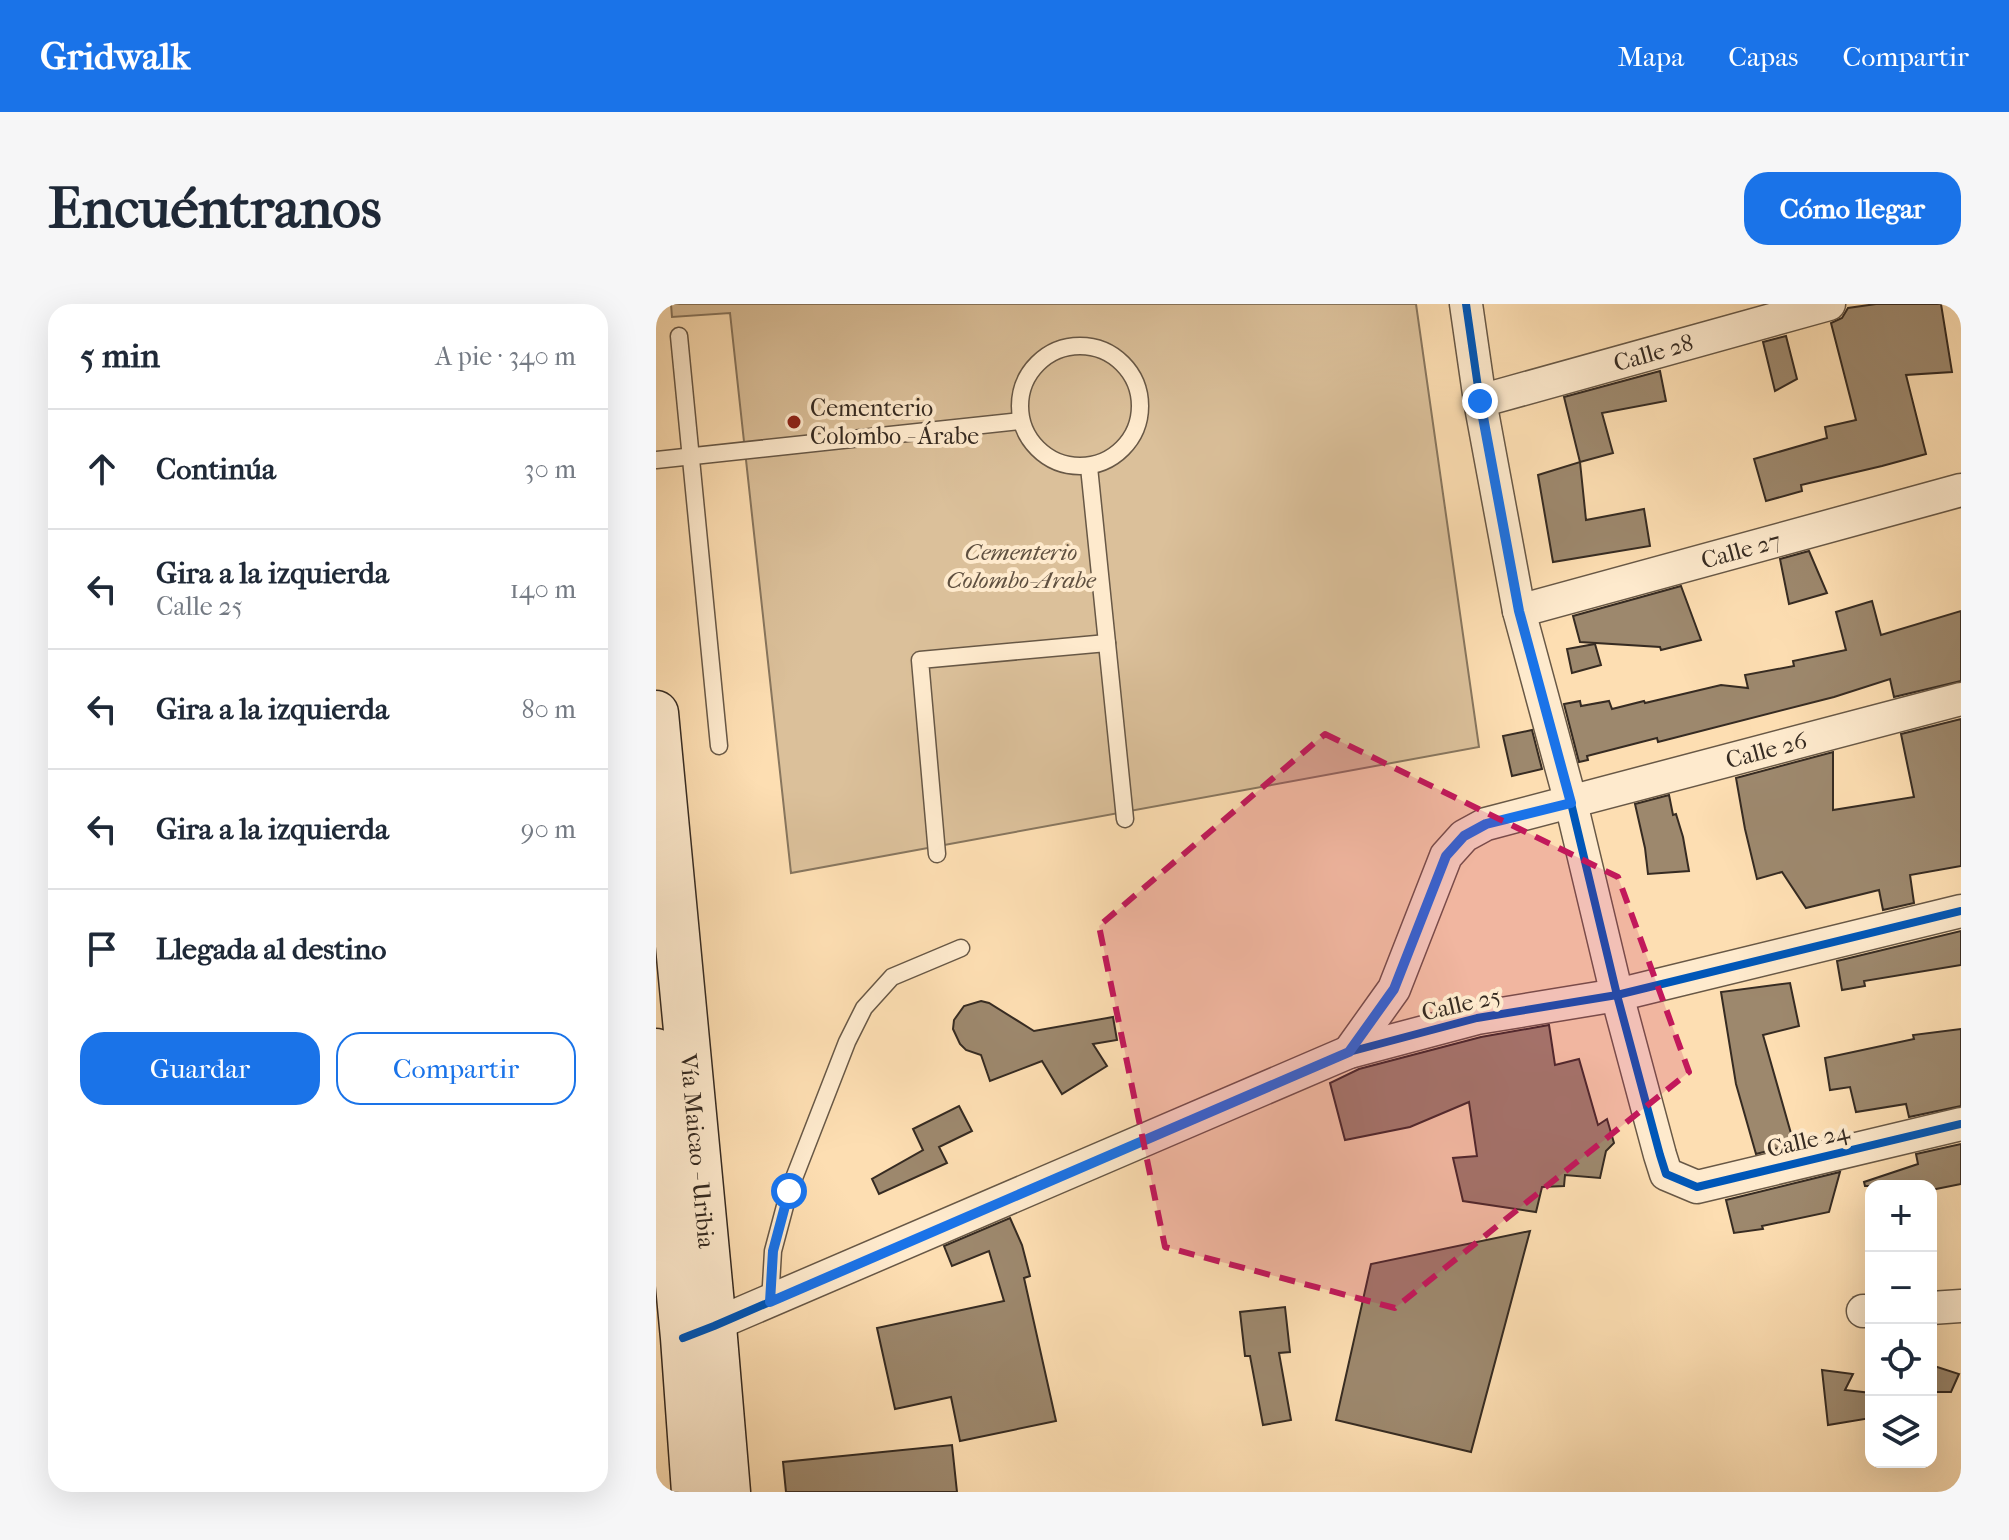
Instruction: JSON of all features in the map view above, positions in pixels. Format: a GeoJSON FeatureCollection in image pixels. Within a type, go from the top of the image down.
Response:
{"type":"FeatureCollection","features":[{"type":"Feature","properties":{"kind":"street"},"geometry":{"type":"LineString","coordinates":[[1466,304],[1480,401],[1519,611],[1571,803],[1617,995]]}},
{"type":"Feature","properties":{"kind":"street","name":"Calle 28"},"geometry":{"type":"LineString","coordinates":[[1480,401],[1829,304]]}},
{"type":"Feature","properties":{"kind":"street","name":"Calle 27"},"geometry":{"type":"LineString","coordinates":[[1519,611],[1961,490]]}},
{"type":"Feature","properties":{"kind":"street","name":"Calle 26"},"geometry":{"type":"LineString","coordinates":[[1349,1052],[1394,989],[1446,856],[1464,836],[1486,824],[1961,699]]}},
{"type":"Feature","properties":{"kind":"street","name":"Vía Maicao - Uribia"},"geometry":{"type":"LineString","coordinates":[[656,713],[699,1332],[694,1492]]}},
{"type":"Feature","properties":{"kind":"street","name":"Calle 25"},"geometry":{"type":"LineString","coordinates":[[699,1332],[1349,1052],[1477,1018],[1617,995],[1961,911]]}},
{"type":"Feature","properties":{"kind":"street","name":"Calle 24"},"geometry":{"type":"LineString","coordinates":[[1617,995],[1666,1174],[1697,1187],[1961,1124]]}},
{"type":"Feature","properties":{"kind":"street","name":"Vía Maicao - Uribia"},"geometry":{"type":"LineString","coordinates":[[656,1051],[699,1332],[728,1492]]}},
{"type":"Feature","properties":{"kind":"street"},"geometry":{"type":"LineString","coordinates":[[1937,1308],[1961,1306]]}},
{"type":"Feature","properties":{"kind":"lane"},"geometry":{"type":"LineString","coordinates":[[679,336],[719,746]]}},
{"type":"Feature","properties":{"kind":"lane"},"geometry":{"type":"LineString","coordinates":[[1086,345],[1114,356],[1134,377],[1141,405],[1135,433],[1116,456],[1089,467],[1057,463],[1031,443],[1020,421],[1020,392],[1034,366],[1058,349],[1086,345]]}},
{"type":"Feature","properties":{"kind":"lane"},"geometry":{"type":"LineString","coordinates":[[656,460],[1020,421]]}},
{"type":"Feature","properties":{"kind":"lane"},"geometry":{"type":"LineString","coordinates":[[1089,467],[1125,819]]}},
{"type":"Feature","properties":{"kind":"lane"},"geometry":{"type":"LineString","coordinates":[[937,854],[920,660],[1107,643]]}},
{"type":"Feature","properties":{"kind":"lane"},"geometry":{"type":"LineString","coordinates":[[770,1302],[773,1251],[789,1191],[847,1042],[864,1008],[892,977],[961,948]]}},
{"type":"Feature","properties":{"kind":"highlighted area"},"geometry":{"type":"Polygon","coordinates":[[[1325,734],[1618,877],[1689,1072],[1395,1308],[1165,1247],[1099,926],[1325,734]]]}},
{"type":"Feature","properties":{"kind":"green space","name":"Cementerio Colombo-Arabe"},"geometry":{"type":"Polygon","coordinates":[[[671,304],[1416,304],[1479,747],[791,873],[730,313],[672,317],[671,304]]]}},
{"type":"Feature","properties":{"kind":"building"},"geometry":{"type":"Polygon","coordinates":[[[1876,304],[1941,304],[1952,372],[1906,375],[1926,454],[1801,485],[1802,491],[1766,501],[1754,459],[1827,438],[1825,427],[1856,420],[1831,323],[1842,318],[1848,308],[1876,304]]]}},
{"type":"Feature","properties":{"kind":"building"},"geometry":{"type":"Polygon","coordinates":[[[1786,336],[1797,379],[1775,391],[1763,342],[1786,336]]]}},
{"type":"Feature","properties":{"kind":"building"},"geometry":{"type":"Polygon","coordinates":[[[1660,371],[1666,401],[1602,413],[1613,453],[1580,462],[1564,397],[1660,371]]]}},
{"type":"Feature","properties":{"kind":"building"},"geometry":{"type":"Polygon","coordinates":[[[1580,462],[1586,520],[1644,509],[1650,546],[1553,562],[1538,475],[1580,462]]]}},
{"type":"Feature","properties":{"kind":"building"},"geometry":{"type":"Polygon","coordinates":[[[1809,551],[1827,593],[1789,604],[1780,559],[1809,551]]]}},
{"type":"Feature","properties":{"kind":"building"},"geometry":{"type":"Polygon","coordinates":[[[1681,586],[1701,640],[1661,650],[1660,647],[1580,642],[1573,616],[1681,586]]]}},
{"type":"Feature","properties":{"kind":"building"},"geometry":{"type":"Polygon","coordinates":[[[1872,601],[1881,635],[1961,611],[1961,681],[1894,697],[1890,679],[1834,697],[1658,742],[1657,738],[1587,756],[1588,760],[1579,762],[1564,704],[1580,701],[1581,706],[1609,701],[1612,709],[1721,685],[1748,688],[1745,675],[1794,666],[1793,661],[1846,650],[1836,612],[1872,601]]]}},
{"type":"Feature","properties":{"kind":"building"},"geometry":{"type":"Polygon","coordinates":[[[1595,644],[1601,665],[1572,673],[1567,649],[1595,644]]]}},
{"type":"Feature","properties":{"kind":"building"},"geometry":{"type":"Polygon","coordinates":[[[1961,719],[1961,866],[1910,875],[1914,903],[1883,910],[1879,890],[1806,908],[1782,872],[1757,879],[1736,778],[1833,752],[1833,810],[1914,797],[1901,734],[1961,719]]]}},
{"type":"Feature","properties":{"kind":"building"},"geometry":{"type":"Polygon","coordinates":[[[1532,730],[1542,769],[1512,776],[1503,736],[1532,730]]]}},
{"type":"Feature","properties":{"kind":"building"},"geometry":{"type":"Polygon","coordinates":[[[1669,795],[1673,815],[1676,814],[1683,837],[1689,871],[1648,874],[1635,804],[1669,795]]]}},
{"type":"Feature","properties":{"kind":"building"},"geometry":{"type":"Polygon","coordinates":[[[1961,931],[1961,965],[1864,981],[1865,986],[1842,990],[1837,961],[1961,931]]]}},
{"type":"Feature","properties":{"kind":"building"},"geometry":{"type":"Polygon","coordinates":[[[1790,983],[1799,1026],[1763,1035],[1794,1144],[1756,1154],[1736,1084],[1721,992],[1790,983]]]}},
{"type":"Feature","properties":{"kind":"building"},"geometry":{"type":"Polygon","coordinates":[[[981,1001],[1034,1031],[1113,1017],[1117,1040],[1093,1044],[1107,1066],[1062,1094],[1042,1061],[990,1081],[981,1055],[966,1050],[953,1029],[954,1020],[964,1006],[981,1001]]]}},
{"type":"Feature","properties":{"kind":"building"},"geometry":{"type":"Polygon","coordinates":[[[1549,1025],[1555,1065],[1579,1059],[1598,1125],[1607,1119],[1614,1143],[1606,1151],[1600,1178],[1565,1175],[1564,1186],[1542,1187],[1536,1212],[1463,1201],[1453,1158],[1477,1156],[1469,1102],[1410,1127],[1345,1140],[1330,1083],[1359,1069],[1481,1037],[1549,1025]]]}},
{"type":"Feature","properties":{"kind":"building"},"geometry":{"type":"Polygon","coordinates":[[[1961,1029],[1961,1106],[1909,1117],[1906,1104],[1856,1112],[1850,1087],[1830,1090],[1825,1058],[1914,1039],[1913,1035],[1961,1029]]]}},
{"type":"Feature","properties":{"kind":"building"},"geometry":{"type":"Polygon","coordinates":[[[959,1106],[972,1131],[939,1147],[947,1163],[879,1194],[872,1179],[923,1150],[913,1129],[959,1106]]]}},
{"type":"Feature","properties":{"kind":"building"},"geometry":{"type":"Polygon","coordinates":[[[1961,1144],[1961,1184],[1937,1189],[1937,1180],[1870,1180],[1918,1164],[1916,1154],[1961,1144]]]}},
{"type":"Feature","properties":{"kind":"building"},"geometry":{"type":"Polygon","coordinates":[[[1840,1172],[1829,1212],[1734,1233],[1726,1200],[1840,1172]]]}},
{"type":"Feature","properties":{"kind":"building"},"geometry":{"type":"Polygon","coordinates":[[[1010,1218],[1022,1245],[1030,1276],[1024,1278],[1056,1421],[960,1441],[951,1397],[895,1409],[877,1328],[1004,1301],[989,1251],[952,1266],[944,1246],[1010,1218]]]}},
{"type":"Feature","properties":{"kind":"building"},"geometry":{"type":"Polygon","coordinates":[[[1530,1231],[1471,1452],[1336,1420],[1371,1264],[1530,1231]]]}},
{"type":"Feature","properties":{"kind":"building"},"geometry":{"type":"Polygon","coordinates":[[[1285,1307],[1290,1352],[1279,1353],[1291,1420],[1263,1425],[1250,1356],[1245,1356],[1240,1312],[1285,1307]]]}},
{"type":"Feature","properties":{"kind":"building"},"geometry":{"type":"Polygon","coordinates":[[[1937,1367],[1959,1374],[1951,1392],[1937,1392],[1937,1367]]]}},
{"type":"Feature","properties":{"kind":"building"},"geometry":{"type":"Polygon","coordinates":[[[1822,1370],[1853,1374],[1845,1390],[1865,1392],[1865,1419],[1828,1425],[1822,1370]]]}},
{"type":"Feature","properties":{"kind":"building"},"geometry":{"type":"Polygon","coordinates":[[[952,1445],[957,1492],[786,1492],[783,1462],[952,1445]]]}},
{"type":"Feature","properties":{"kind":"cycle path"},"geometry":{"type":"LineString","coordinates":[[1466,304],[1480,401],[1519,611],[1666,1174],[1697,1187],[1961,1124]]}},
{"type":"Feature","properties":{"kind":"cycle path"},"geometry":{"type":"LineString","coordinates":[[683,1338],[1349,1052],[1477,1018],[1617,995],[1961,911]]}},
{"type":"Feature","properties":{"kind":"place","name":"Cementerio Colombo - Árabe"},"geometry":{"type":"Point","coordinates":[794,422]}},
{"type":"Feature","properties":{"kind":"route"},"geometry":{"type":"LineString","coordinates":[[789,1191],[773,1251],[770,1302],[1349,1052],[1394,989],[1446,856],[1464,836],[1486,824],[1571,803],[1519,611],[1480,401]]}}]}
